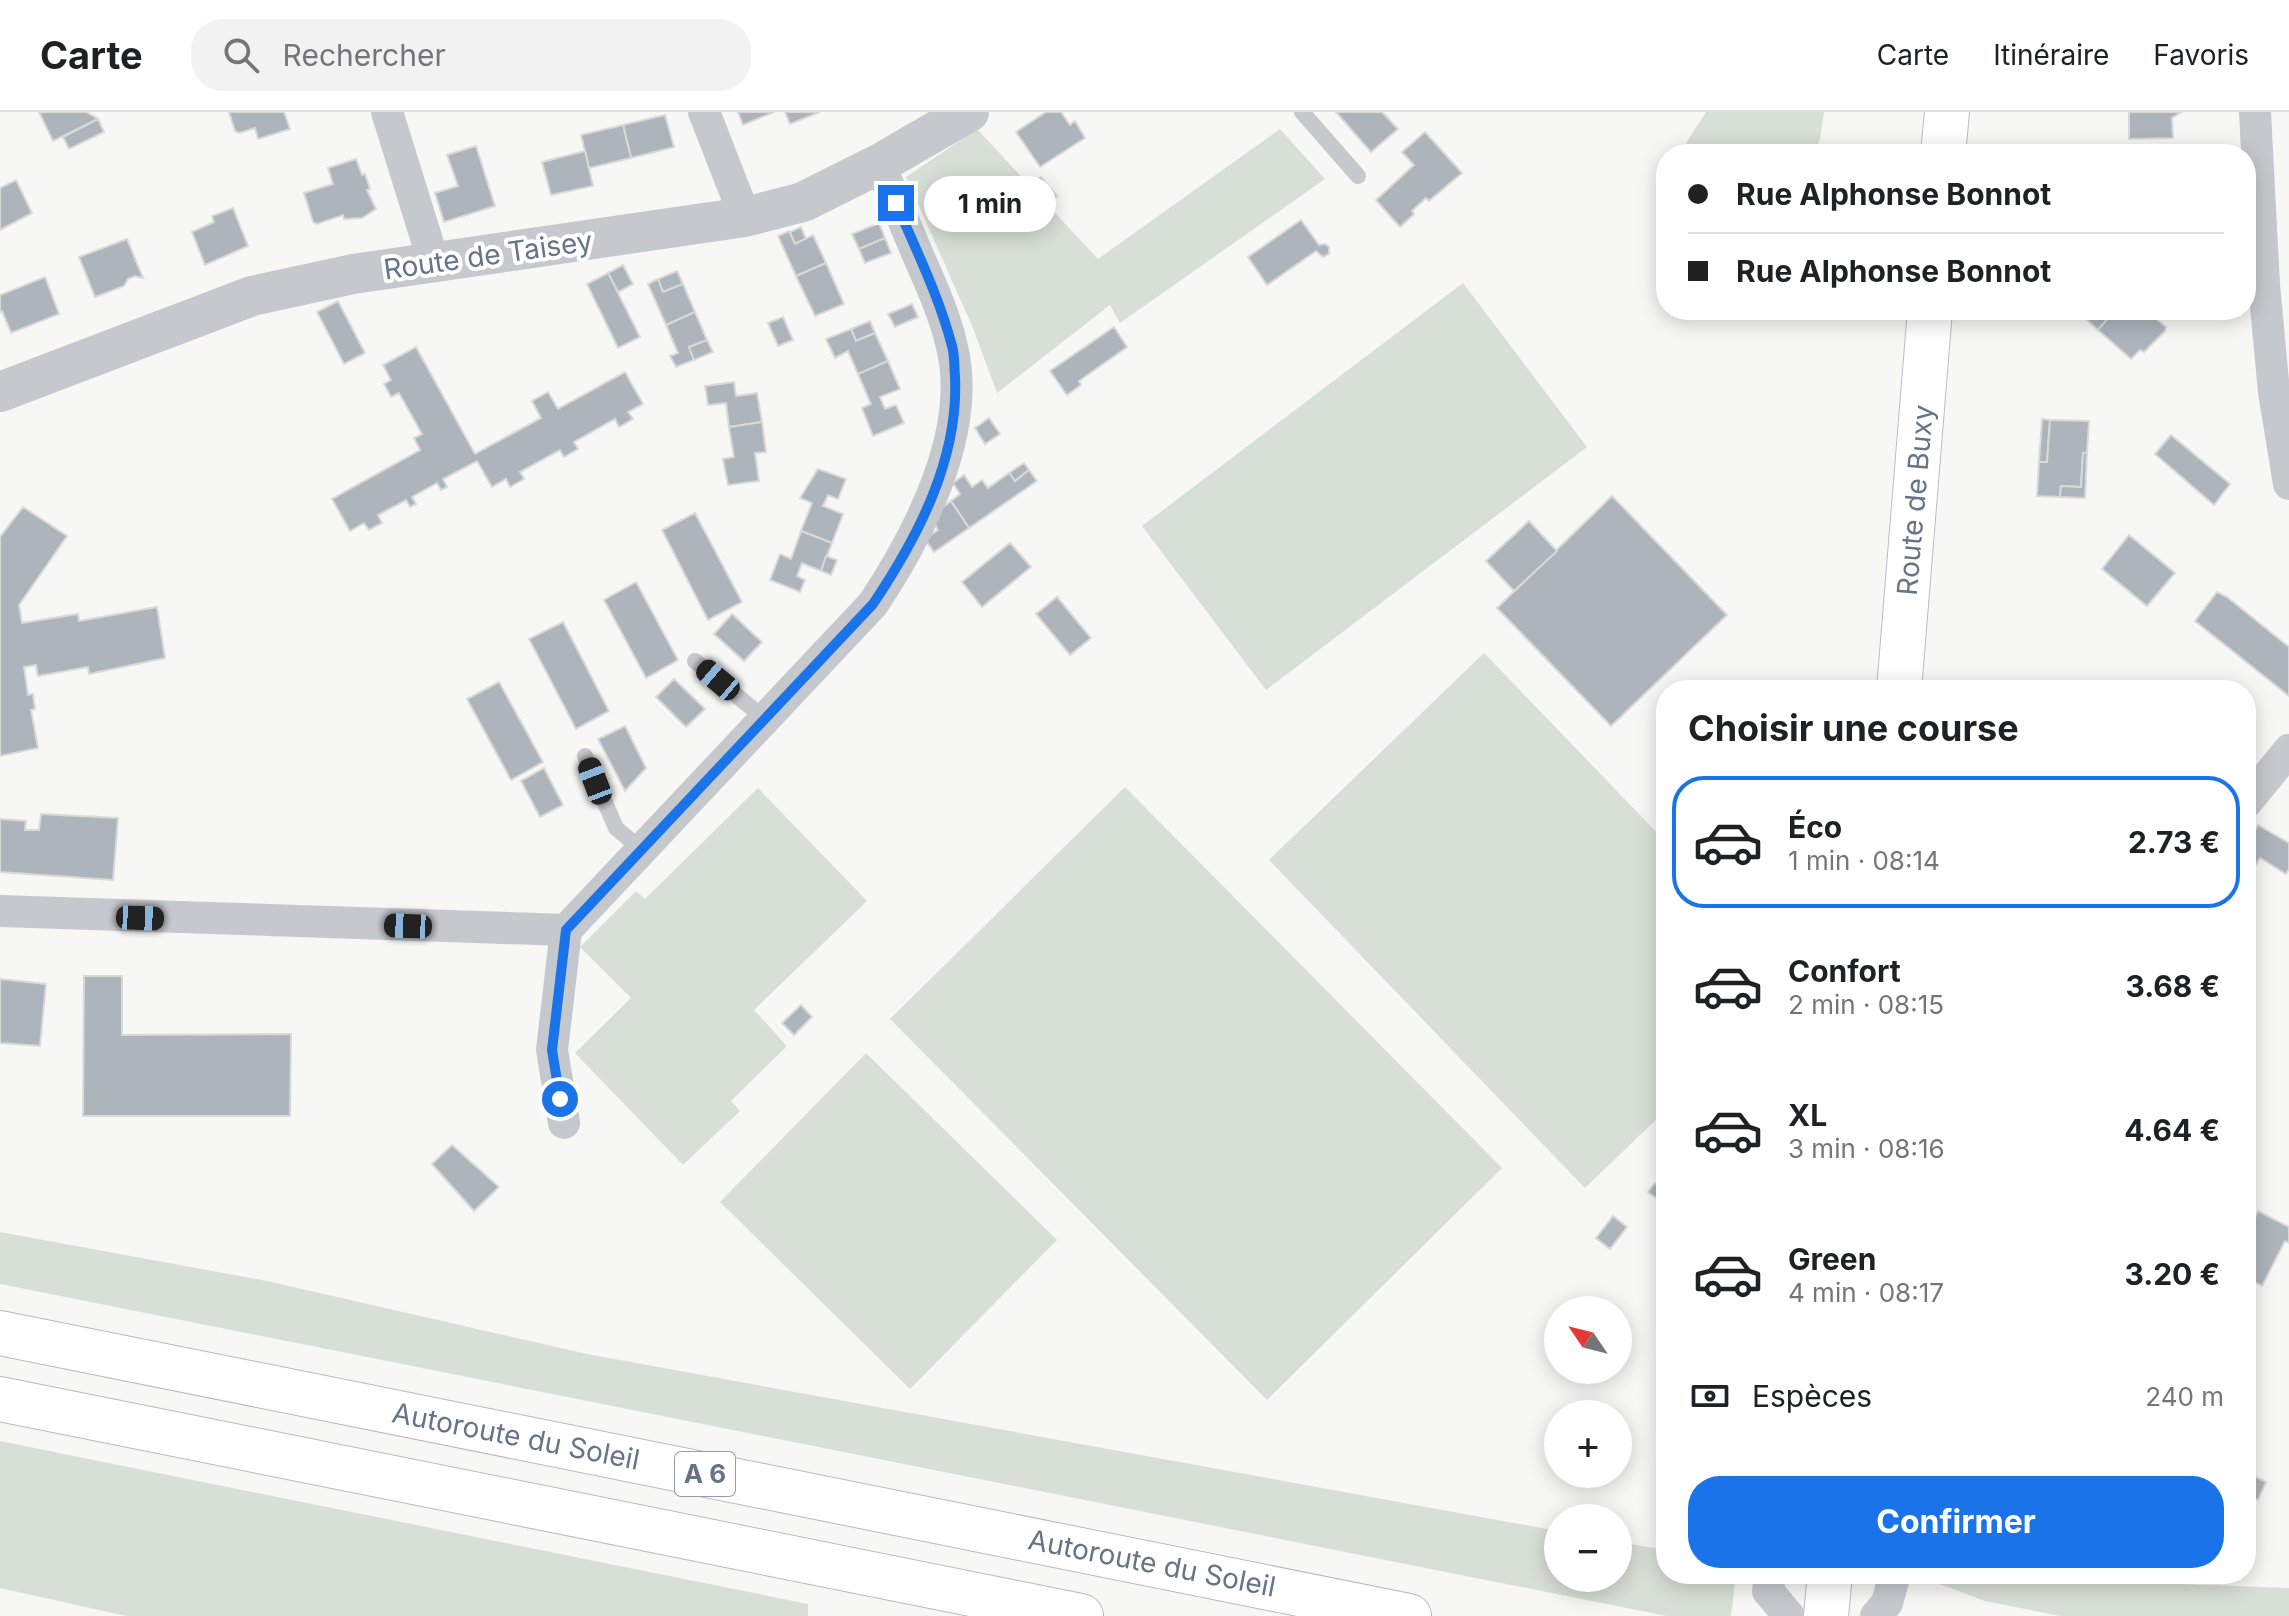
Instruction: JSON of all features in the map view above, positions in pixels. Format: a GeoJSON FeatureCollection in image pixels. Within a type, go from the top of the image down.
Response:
{"type":"FeatureCollection","features":[{"type":"Feature","properties":{"kind":"main road"},"geometry":{"type":"LineString","coordinates":[[1944,144],[1947,112]]}},
{"type":"Feature","properties":{"kind":"main road","name":"Route de Buxy"},"geometry":{"type":"LineString","coordinates":[[1900,680],[1929,320]]}},
{"type":"Feature","properties":{"kind":"main road","name":"Autoroute du Soleil"},"geometry":{"type":"LineString","coordinates":[[0,1333],[1409,1616]]}},
{"type":"Feature","properties":{"kind":"main road","name":"A 6"},"geometry":{"type":"LineString","coordinates":[[0,1399],[1081,1616]]}},
{"type":"Feature","properties":{"kind":"street"},"geometry":{"type":"LineString","coordinates":[[387,112],[434,263]]}},
{"type":"Feature","properties":{"kind":"street"},"geometry":{"type":"LineString","coordinates":[[704,112],[745,217]]}},
{"type":"Feature","properties":{"kind":"street","name":"Route de Taisey"},"geometry":{"type":"LineString","coordinates":[[0,392],[252,296],[353,274],[745,217],[803,202],[879,164],[969,112]]}},
{"type":"Feature","properties":{"kind":"street"},"geometry":{"type":"LineString","coordinates":[[2255,112],[2264,285],[2274,392],[2289,484]]}},
{"type":"Feature","properties":{"kind":"street"},"geometry":{"type":"LineString","coordinates":[[564,1123],[552,1050],[566,930],[873,604],[904,558],[929,503],[947,452],[956,403],[953,349],[940,306],[879,164]]}},
{"type":"Feature","properties":{"kind":"street"},"geometry":{"type":"LineString","coordinates":[[2256,791],[2289,750]]}},
{"type":"Feature","properties":{"kind":"street"},"geometry":{"type":"LineString","coordinates":[[0,911],[566,930]]}},
{"type":"Feature","properties":{"kind":"street"},"geometry":{"type":"LineString","coordinates":[[1769,1584],[1768,1591],[1789,1616]]}},
{"type":"Feature","properties":{"kind":"street"},"geometry":{"type":"LineString","coordinates":[[1876,1616],[1887,1603],[1892,1584]]}},
{"type":"Feature","properties":{"kind":"lane"},"geometry":{"type":"LineString","coordinates":[[1302,112],[1358,176]]}},
{"type":"Feature","properties":{"kind":"lane"},"geometry":{"type":"LineString","coordinates":[[695,661],[765,719]]}},
{"type":"Feature","properties":{"kind":"lane"},"geometry":{"type":"LineString","coordinates":[[585,756],[616,828],[642,850]]}},
{"type":"Feature","properties":{"kind":"shaded area"},"geometry":{"type":"Polygon","coordinates":[[[1706,112],[1824,112],[1818,144],[1686,143],[1706,112]]]}},
{"type":"Feature","properties":{"kind":"shaded area"},"geometry":{"type":"Polygon","coordinates":[[[977,129],[1098,259],[1280,129],[1325,179],[1120,323],[1110,305],[997,393],[973,328],[906,177],[977,129]]]}},
{"type":"Feature","properties":{"kind":"shaded area"},"geometry":{"type":"Polygon","coordinates":[[[1463,283],[1587,447],[1266,690],[1142,526],[1463,283]]]}},
{"type":"Feature","properties":{"kind":"shaded area"},"geometry":{"type":"Polygon","coordinates":[[[1484,653],[1656,832],[1656,1120],[1585,1188],[1269,860],[1484,653]]]}},
{"type":"Feature","properties":{"kind":"shaded area"},"geometry":{"type":"Polygon","coordinates":[[[1125,787],[1502,1168],[1267,1400],[890,1019],[1125,787]]]}},
{"type":"Feature","properties":{"kind":"shaded area"},"geometry":{"type":"Polygon","coordinates":[[[758,788],[867,901],[754,1010],[787,1046],[731,1101],[740,1111],[683,1165],[575,1053],[631,998],[580,947],[636,891],[645,899],[758,788]]]}},
{"type":"Feature","properties":{"kind":"shaded area"},"geometry":{"type":"Polygon","coordinates":[[[866,1053],[1057,1240],[910,1389],[720,1202],[866,1053]]]}},
{"type":"Feature","properties":{"kind":"shaded area"},"geometry":{"type":"Polygon","coordinates":[[[0,1232],[267,1281],[587,1354],[1544,1528],[1544,1592],[0,1284],[0,1232]]]}},
{"type":"Feature","properties":{"kind":"shaded area"},"geometry":{"type":"Polygon","coordinates":[[[0,1441],[808,1604],[808,1616],[126,1616],[0,1588],[0,1441]]]}},
{"type":"Feature","properties":{"kind":"shaded area"},"geometry":{"type":"Polygon","coordinates":[[[1632,1544],[1656,1548],[1656,1584],[1735,1584],[1731,1616],[1667,1616],[1546,1592],[1632,1592],[1632,1544]]]}},
{"type":"Feature","properties":{"kind":"shaded area"},"geometry":{"type":"Polygon","coordinates":[[[1939,1584],[2180,1584],[2289,1588],[2289,1616],[2060,1616],[1985,1601],[1939,1584]]]}},
{"type":"Feature","properties":{"kind":"building"},"geometry":{"type":"Polygon","coordinates":[[[39,112],[86,112],[98,119],[53,141],[39,112]]]}},
{"type":"Feature","properties":{"kind":"building"},"geometry":{"type":"Polygon","coordinates":[[[229,112],[284,112],[290,129],[258,139],[255,128],[239,133],[235,131],[229,112]]]}},
{"type":"Feature","properties":{"kind":"building"},"geometry":{"type":"Polygon","coordinates":[[[738,112],[774,112],[743,125],[738,112]]]}},
{"type":"Feature","properties":{"kind":"building"},"geometry":{"type":"Polygon","coordinates":[[[785,112],[820,112],[790,124],[785,112]]]}},
{"type":"Feature","properties":{"kind":"building"},"geometry":{"type":"Polygon","coordinates":[[[1046,112],[1061,112],[1070,125],[1075,121],[1085,138],[1040,167],[1016,132],[1046,112]]]}},
{"type":"Feature","properties":{"kind":"building"},"geometry":{"type":"Polygon","coordinates":[[[1336,112],[1382,112],[1398,129],[1371,152],[1336,112]]]}},
{"type":"Feature","properties":{"kind":"building"},"geometry":{"type":"Polygon","coordinates":[[[2129,112],[2181,112],[2172,118],[2173,138],[2129,139],[2129,112]]]}},
{"type":"Feature","properties":{"kind":"building"},"geometry":{"type":"Polygon","coordinates":[[[665,115],[674,147],[631,158],[623,125],[665,115]]]}},
{"type":"Feature","properties":{"kind":"building"},"geometry":{"type":"Polygon","coordinates":[[[98,119],[104,132],[69,149],[63,137],[98,119]]]}},
{"type":"Feature","properties":{"kind":"building"},"geometry":{"type":"Polygon","coordinates":[[[623,125],[631,158],[589,168],[581,135],[623,125]]]}},
{"type":"Feature","properties":{"kind":"building"},"geometry":{"type":"Polygon","coordinates":[[[1425,132],[1462,173],[1429,201],[1426,198],[1400,227],[1376,200],[1414,165],[1402,152],[1425,132]]]}},
{"type":"Feature","properties":{"kind":"building"},"geometry":{"type":"Polygon","coordinates":[[[476,146],[495,206],[444,222],[435,193],[458,186],[447,155],[476,146]]]}},
{"type":"Feature","properties":{"kind":"building"},"geometry":{"type":"Polygon","coordinates":[[[585,151],[593,186],[551,195],[542,162],[585,151]]]}},
{"type":"Feature","properties":{"kind":"building"},"geometry":{"type":"Polygon","coordinates":[[[356,159],[362,175],[365,174],[370,189],[367,190],[376,209],[362,218],[344,219],[343,215],[317,224],[313,222],[304,193],[333,184],[328,168],[356,159]]]}},
{"type":"Feature","properties":{"kind":"building"},"geometry":{"type":"Polygon","coordinates":[[[1041,177],[1057,196],[1048,204],[1031,184],[1041,177]]]}},
{"type":"Feature","properties":{"kind":"building"},"geometry":{"type":"Polygon","coordinates":[[[16,180],[32,213],[0,230],[0,188],[16,180]]]}},
{"type":"Feature","properties":{"kind":"building"},"geometry":{"type":"Polygon","coordinates":[[[233,208],[248,246],[205,265],[192,232],[214,222],[212,216],[233,208]]]}},
{"type":"Feature","properties":{"kind":"building"},"geometry":{"type":"Polygon","coordinates":[[[1301,220],[1319,245],[1329,247],[1329,254],[1323,257],[1316,251],[1267,285],[1248,257],[1301,220]]]}},
{"type":"Feature","properties":{"kind":"building"},"geometry":{"type":"Polygon","coordinates":[[[879,223],[885,238],[859,249],[852,234],[879,223]]]}},
{"type":"Feature","properties":{"kind":"building"},"geometry":{"type":"Polygon","coordinates":[[[801,227],[806,239],[795,244],[790,232],[801,227]]]}},
{"type":"Feature","properties":{"kind":"building"},"geometry":{"type":"Polygon","coordinates":[[[789,231],[795,244],[813,235],[826,263],[796,276],[778,236],[789,231]]]}},
{"type":"Feature","properties":{"kind":"building"},"geometry":{"type":"Polygon","coordinates":[[[885,238],[891,253],[865,263],[859,249],[885,238]]]}},
{"type":"Feature","properties":{"kind":"building"},"geometry":{"type":"Polygon","coordinates":[[[127,239],[143,278],[135,276],[128,279],[124,286],[95,297],[79,257],[127,239]]]}},
{"type":"Feature","properties":{"kind":"building"},"geometry":{"type":"Polygon","coordinates":[[[826,263],[844,304],[815,316],[796,276],[826,263]]]}},
{"type":"Feature","properties":{"kind":"building"},"geometry":{"type":"Polygon","coordinates":[[[623,265],[633,284],[618,292],[608,273],[623,265]]]}},
{"type":"Feature","properties":{"kind":"building"},"geometry":{"type":"Polygon","coordinates":[[[677,271],[683,284],[663,292],[658,279],[677,271]]]}},
{"type":"Feature","properties":{"kind":"building"},"geometry":{"type":"Polygon","coordinates":[[[608,273],[640,337],[618,348],[587,284],[608,273]]]}},
{"type":"Feature","properties":{"kind":"building"},"geometry":{"type":"Polygon","coordinates":[[[45,277],[59,314],[11,333],[0,312],[0,295],[45,277]]]}},
{"type":"Feature","properties":{"kind":"building"},"geometry":{"type":"Polygon","coordinates":[[[658,279],[663,292],[683,284],[695,312],[666,325],[648,284],[658,279]]]}},
{"type":"Feature","properties":{"kind":"building"},"geometry":{"type":"Polygon","coordinates":[[[338,301],[365,353],[344,364],[317,312],[338,301]]]}},
{"type":"Feature","properties":{"kind":"building"},"geometry":{"type":"Polygon","coordinates":[[[912,304],[918,317],[895,327],[888,314],[912,304]]]}},
{"type":"Feature","properties":{"kind":"building"},"geometry":{"type":"Polygon","coordinates":[[[695,312],[707,340],[689,347],[694,360],[676,367],[670,356],[678,353],[666,325],[695,312]]]}},
{"type":"Feature","properties":{"kind":"building"},"geometry":{"type":"Polygon","coordinates":[[[783,317],[793,340],[778,346],[768,323],[783,317]]]}},
{"type":"Feature","properties":{"kind":"building"},"geometry":{"type":"Polygon","coordinates":[[[2087,320],[2107,320],[2098,330],[2087,320]]]}},
{"type":"Feature","properties":{"kind":"building"},"geometry":{"type":"Polygon","coordinates":[[[2107,320],[2158,320],[2166,327],[2144,352],[2140,350],[2131,359],[2098,330],[2107,320]]]}},
{"type":"Feature","properties":{"kind":"building"},"geometry":{"type":"Polygon","coordinates":[[[870,321],[875,333],[856,341],[851,329],[870,321]]]}},
{"type":"Feature","properties":{"kind":"building"},"geometry":{"type":"Polygon","coordinates":[[[1114,327],[1127,347],[1079,381],[1081,385],[1067,395],[1050,371],[1114,327]]]}},
{"type":"Feature","properties":{"kind":"building"},"geometry":{"type":"Polygon","coordinates":[[[851,329],[856,341],[875,333],[888,361],[858,374],[848,351],[835,358],[826,339],[851,329]]]}},
{"type":"Feature","properties":{"kind":"building"},"geometry":{"type":"Polygon","coordinates":[[[707,340],[713,352],[694,360],[689,347],[707,340]]]}},
{"type":"Feature","properties":{"kind":"building"},"geometry":{"type":"Polygon","coordinates":[[[416,347],[475,454],[541,418],[532,401],[548,392],[558,409],[625,372],[643,404],[628,412],[633,419],[619,427],[615,419],[574,442],[578,449],[564,457],[560,450],[520,472],[524,479],[510,487],[506,479],[492,487],[477,461],[443,479],[447,487],[441,490],[437,483],[412,497],[416,504],[410,507],[406,500],[378,515],[382,523],[369,530],[364,523],[350,531],[332,499],[420,450],[414,438],[422,434],[399,393],[391,397],[384,384],[391,380],[383,365],[416,347]]]}},
{"type":"Feature","properties":{"kind":"building"},"geometry":{"type":"Polygon","coordinates":[[[888,361],[900,389],[880,397],[885,409],[896,405],[904,423],[873,436],[862,408],[871,404],[858,374],[888,361]]]}},
{"type":"Feature","properties":{"kind":"building"},"geometry":{"type":"Polygon","coordinates":[[[734,382],[736,396],[757,393],[762,422],[729,427],[726,403],[708,405],[705,386],[734,382]]]}},
{"type":"Feature","properties":{"kind":"building"},"geometry":{"type":"Polygon","coordinates":[[[989,418],[1000,434],[985,444],[975,428],[989,418]]]}},
{"type":"Feature","properties":{"kind":"building"},"geometry":{"type":"Polygon","coordinates":[[[2042,419],[2050,420],[2047,462],[2039,462],[2042,419]]]}},
{"type":"Feature","properties":{"kind":"building"},"geometry":{"type":"Polygon","coordinates":[[[2050,420],[2089,421],[2081,487],[2061,486],[2060,497],[2037,496],[2039,462],[2047,462],[2050,420]]]}},
{"type":"Feature","properties":{"kind":"building"},"geometry":{"type":"Polygon","coordinates":[[[762,422],[766,452],[755,453],[759,481],[728,485],[723,459],[734,457],[729,427],[762,422]]]}},
{"type":"Feature","properties":{"kind":"building"},"geometry":{"type":"Polygon","coordinates":[[[2171,435],[2230,484],[2214,505],[2155,454],[2171,435]]]}},
{"type":"Feature","properties":{"kind":"building"},"geometry":{"type":"Polygon","coordinates":[[[2083,453],[2087,453],[2085,498],[2060,497],[2061,486],[2081,487],[2083,453]]]}},
{"type":"Feature","properties":{"kind":"building"},"geometry":{"type":"Polygon","coordinates":[[[1024,463],[1029,470],[1015,481],[1009,473],[1024,463]]]}},
{"type":"Feature","properties":{"kind":"building"},"geometry":{"type":"Polygon","coordinates":[[[818,469],[846,479],[838,499],[828,495],[823,506],[843,514],[832,543],[801,531],[812,503],[800,498],[818,469]]]}},
{"type":"Feature","properties":{"kind":"building"},"geometry":{"type":"Polygon","coordinates":[[[1029,470],[1037,481],[969,528],[951,501],[960,494],[953,483],[964,475],[972,487],[982,480],[988,488],[1009,473],[1015,481],[1029,470]]]}},
{"type":"Feature","properties":{"kind":"building"},"geometry":{"type":"Polygon","coordinates":[[[1612,496],[1727,615],[1611,726],[1497,608],[1612,496]]]}},
{"type":"Feature","properties":{"kind":"building"},"geometry":{"type":"Polygon","coordinates":[[[951,501],[969,528],[934,552],[925,539],[938,530],[934,523],[939,510],[951,501]]]}},
{"type":"Feature","properties":{"kind":"building"},"geometry":{"type":"Polygon","coordinates":[[[23,507],[67,536],[19,605],[22,623],[78,614],[79,621],[157,607],[165,658],[89,674],[88,667],[38,676],[36,665],[24,667],[28,695],[33,694],[35,709],[31,710],[38,748],[0,756],[0,537],[23,507]]]}},
{"type":"Feature","properties":{"kind":"building"},"geometry":{"type":"Polygon","coordinates":[[[695,513],[742,602],[708,620],[662,530],[695,513]]]}},
{"type":"Feature","properties":{"kind":"building"},"geometry":{"type":"Polygon","coordinates":[[[1529,521],[1557,551],[1514,591],[1486,561],[1529,521]]]}},
{"type":"Feature","properties":{"kind":"building"},"geometry":{"type":"Polygon","coordinates":[[[801,531],[832,543],[821,571],[802,563],[797,576],[805,580],[800,592],[770,580],[780,554],[791,559],[801,531]]]}},
{"type":"Feature","properties":{"kind":"building"},"geometry":{"type":"Polygon","coordinates":[[[2129,535],[2175,573],[2147,606],[2102,569],[2129,535]]]}},
{"type":"Feature","properties":{"kind":"building"},"geometry":{"type":"Polygon","coordinates":[[[1010,543],[1031,567],[982,607],[962,582],[1010,543]]]}},
{"type":"Feature","properties":{"kind":"building"},"geometry":{"type":"Polygon","coordinates":[[[826,556],[837,560],[831,575],[821,571],[826,556]]]}},
{"type":"Feature","properties":{"kind":"building"},"geometry":{"type":"Polygon","coordinates":[[[636,582],[678,660],[646,678],[604,600],[636,582]]]}},
{"type":"Feature","properties":{"kind":"building"},"geometry":{"type":"Polygon","coordinates":[[[2217,592],[2289,647],[2289,696],[2195,621],[2217,592]]]}},
{"type":"Feature","properties":{"kind":"building"},"geometry":{"type":"Polygon","coordinates":[[[1057,597],[1091,638],[1070,655],[1036,614],[1057,597]]]}},
{"type":"Feature","properties":{"kind":"building"},"geometry":{"type":"Polygon","coordinates":[[[732,614],[762,642],[744,661],[714,634],[732,614]]]}},
{"type":"Feature","properties":{"kind":"building"},"geometry":{"type":"Polygon","coordinates":[[[563,622],[609,711],[576,729],[529,639],[563,622]]]}},
{"type":"Feature","properties":{"kind":"building"},"geometry":{"type":"Polygon","coordinates":[[[674,679],[705,709],[686,727],[656,697],[674,679]]]}},
{"type":"Feature","properties":{"kind":"building"},"geometry":{"type":"Polygon","coordinates":[[[499,682],[543,762],[511,780],[467,699],[499,682]]]}},
{"type":"Feature","properties":{"kind":"building"},"geometry":{"type":"Polygon","coordinates":[[[625,726],[646,768],[625,791],[598,739],[625,726]]]}},
{"type":"Feature","properties":{"kind":"building"},"geometry":{"type":"Polygon","coordinates":[[[544,768],[563,805],[540,817],[521,781],[544,768]]]}},
{"type":"Feature","properties":{"kind":"building"},"geometry":{"type":"Polygon","coordinates":[[[41,814],[118,818],[113,880],[0,872],[0,819],[26,821],[25,830],[39,830],[41,814]]]}},
{"type":"Feature","properties":{"kind":"building"},"geometry":{"type":"Polygon","coordinates":[[[2258,825],[2289,843],[2289,869],[2286,874],[2260,858],[2256,865],[2258,825]]]}},
{"type":"Feature","properties":{"kind":"building"},"geometry":{"type":"Polygon","coordinates":[[[84,976],[122,976],[122,1035],[291,1034],[290,1116],[83,1116],[84,976]]]}},
{"type":"Feature","properties":{"kind":"building"},"geometry":{"type":"Polygon","coordinates":[[[0,979],[46,984],[40,1046],[0,1043],[0,979]]]}},
{"type":"Feature","properties":{"kind":"building"},"geometry":{"type":"Polygon","coordinates":[[[801,1005],[812,1017],[794,1035],[782,1023],[801,1005]]]}},
{"type":"Feature","properties":{"kind":"building"},"geometry":{"type":"Polygon","coordinates":[[[452,1145],[499,1187],[474,1211],[432,1164],[452,1145]]]}},
{"type":"Feature","properties":{"kind":"building"},"geometry":{"type":"Polygon","coordinates":[[[1655,1183],[1656,1184],[1656,1198],[1648,1192],[1655,1183]]]}},
{"type":"Feature","properties":{"kind":"building"},"geometry":{"type":"Polygon","coordinates":[[[2258,1211],[2289,1227],[2289,1243],[2285,1241],[2262,1286],[2256,1283],[2258,1211]]]}},
{"type":"Feature","properties":{"kind":"building"},"geometry":{"type":"Polygon","coordinates":[[[1613,1216],[1627,1227],[1610,1249],[1596,1238],[1613,1216]]]}},
{"type":"Feature","properties":{"kind":"building"},"geometry":{"type":"Polygon","coordinates":[[[2256,1477],[2266,1482],[2256,1499],[2256,1477]]]}},
{"type":"Feature","properties":{"kind":"route"},"geometry":{"type":"LineString","coordinates":[[560,1099],[552,1050],[566,930],[873,604],[904,558],[929,503],[947,452],[956,403],[953,349],[940,306],[896,203]]}}]}
